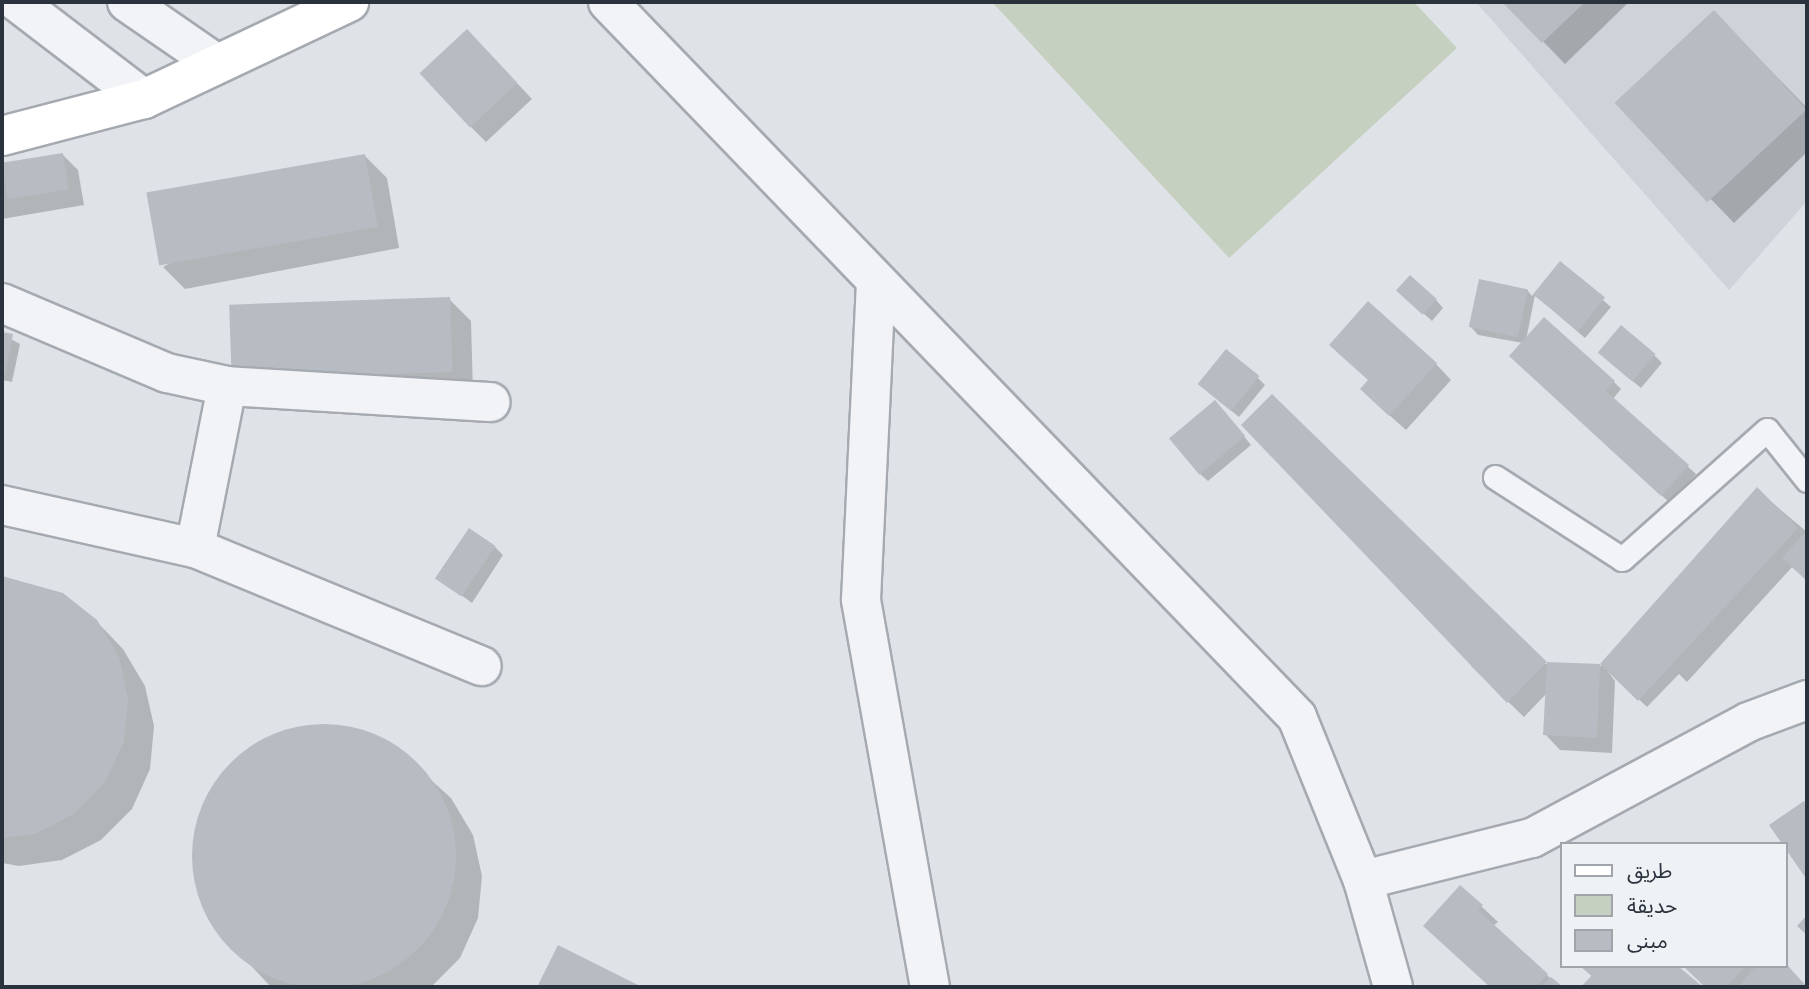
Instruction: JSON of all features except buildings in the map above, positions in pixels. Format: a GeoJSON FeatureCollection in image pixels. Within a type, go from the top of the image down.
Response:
{"type":"FeatureCollection","features":[{"type":"Feature","properties":{"kind":"main road"},"geometry":{"type":"LineString","coordinates":[[2,136],[144,99],[349,2]]}},
{"type":"Feature","properties":{"kind":"street"},"geometry":{"type":"LineString","coordinates":[[17,2],[144,99]]}},
{"type":"Feature","properties":{"kind":"street"},"geometry":{"type":"LineString","coordinates":[[127,2],[217,64]]}},
{"type":"Feature","properties":{"kind":"street"},"geometry":{"type":"LineString","coordinates":[[608,2],[1297,717],[1363,880],[1393,987]]}},
{"type":"Feature","properties":{"kind":"street"},"geometry":{"type":"LineString","coordinates":[[876,282],[861,600],[930,987]]}},
{"type":"Feature","properties":{"kind":"street"},"geometry":{"type":"LineString","coordinates":[[2,303],[167,373],[228,386],[491,402]]}},
{"type":"Feature","properties":{"kind":"street"},"geometry":{"type":"LineString","coordinates":[[195,548],[228,386]]}},
{"type":"Feature","properties":{"kind":"street"},"geometry":{"type":"LineString","coordinates":[[2,505],[195,548],[482,666]]}},
{"type":"Feature","properties":{"kind":"street"},"geometry":{"type":"LineString","coordinates":[[1363,880],[1532,838],[1748,722],[1807,700]]}},
{"type":"Feature","properties":{"kind":"lane"},"geometry":{"type":"LineString","coordinates":[[1495,477],[1622,559],[1768,430],[1807,480]]}},
{"type":"Feature","properties":{"kind":"shaded area"},"geometry":{"type":"Polygon","coordinates":[[[1476,2],[1807,2],[1807,201],[1729,290],[1476,2]]]}},
{"type":"Feature","properties":{"kind":"green space"},"geometry":{"type":"Polygon","coordinates":[[[992,2],[1414,2],[1457,48],[1229,258],[992,2]]]}}]}
